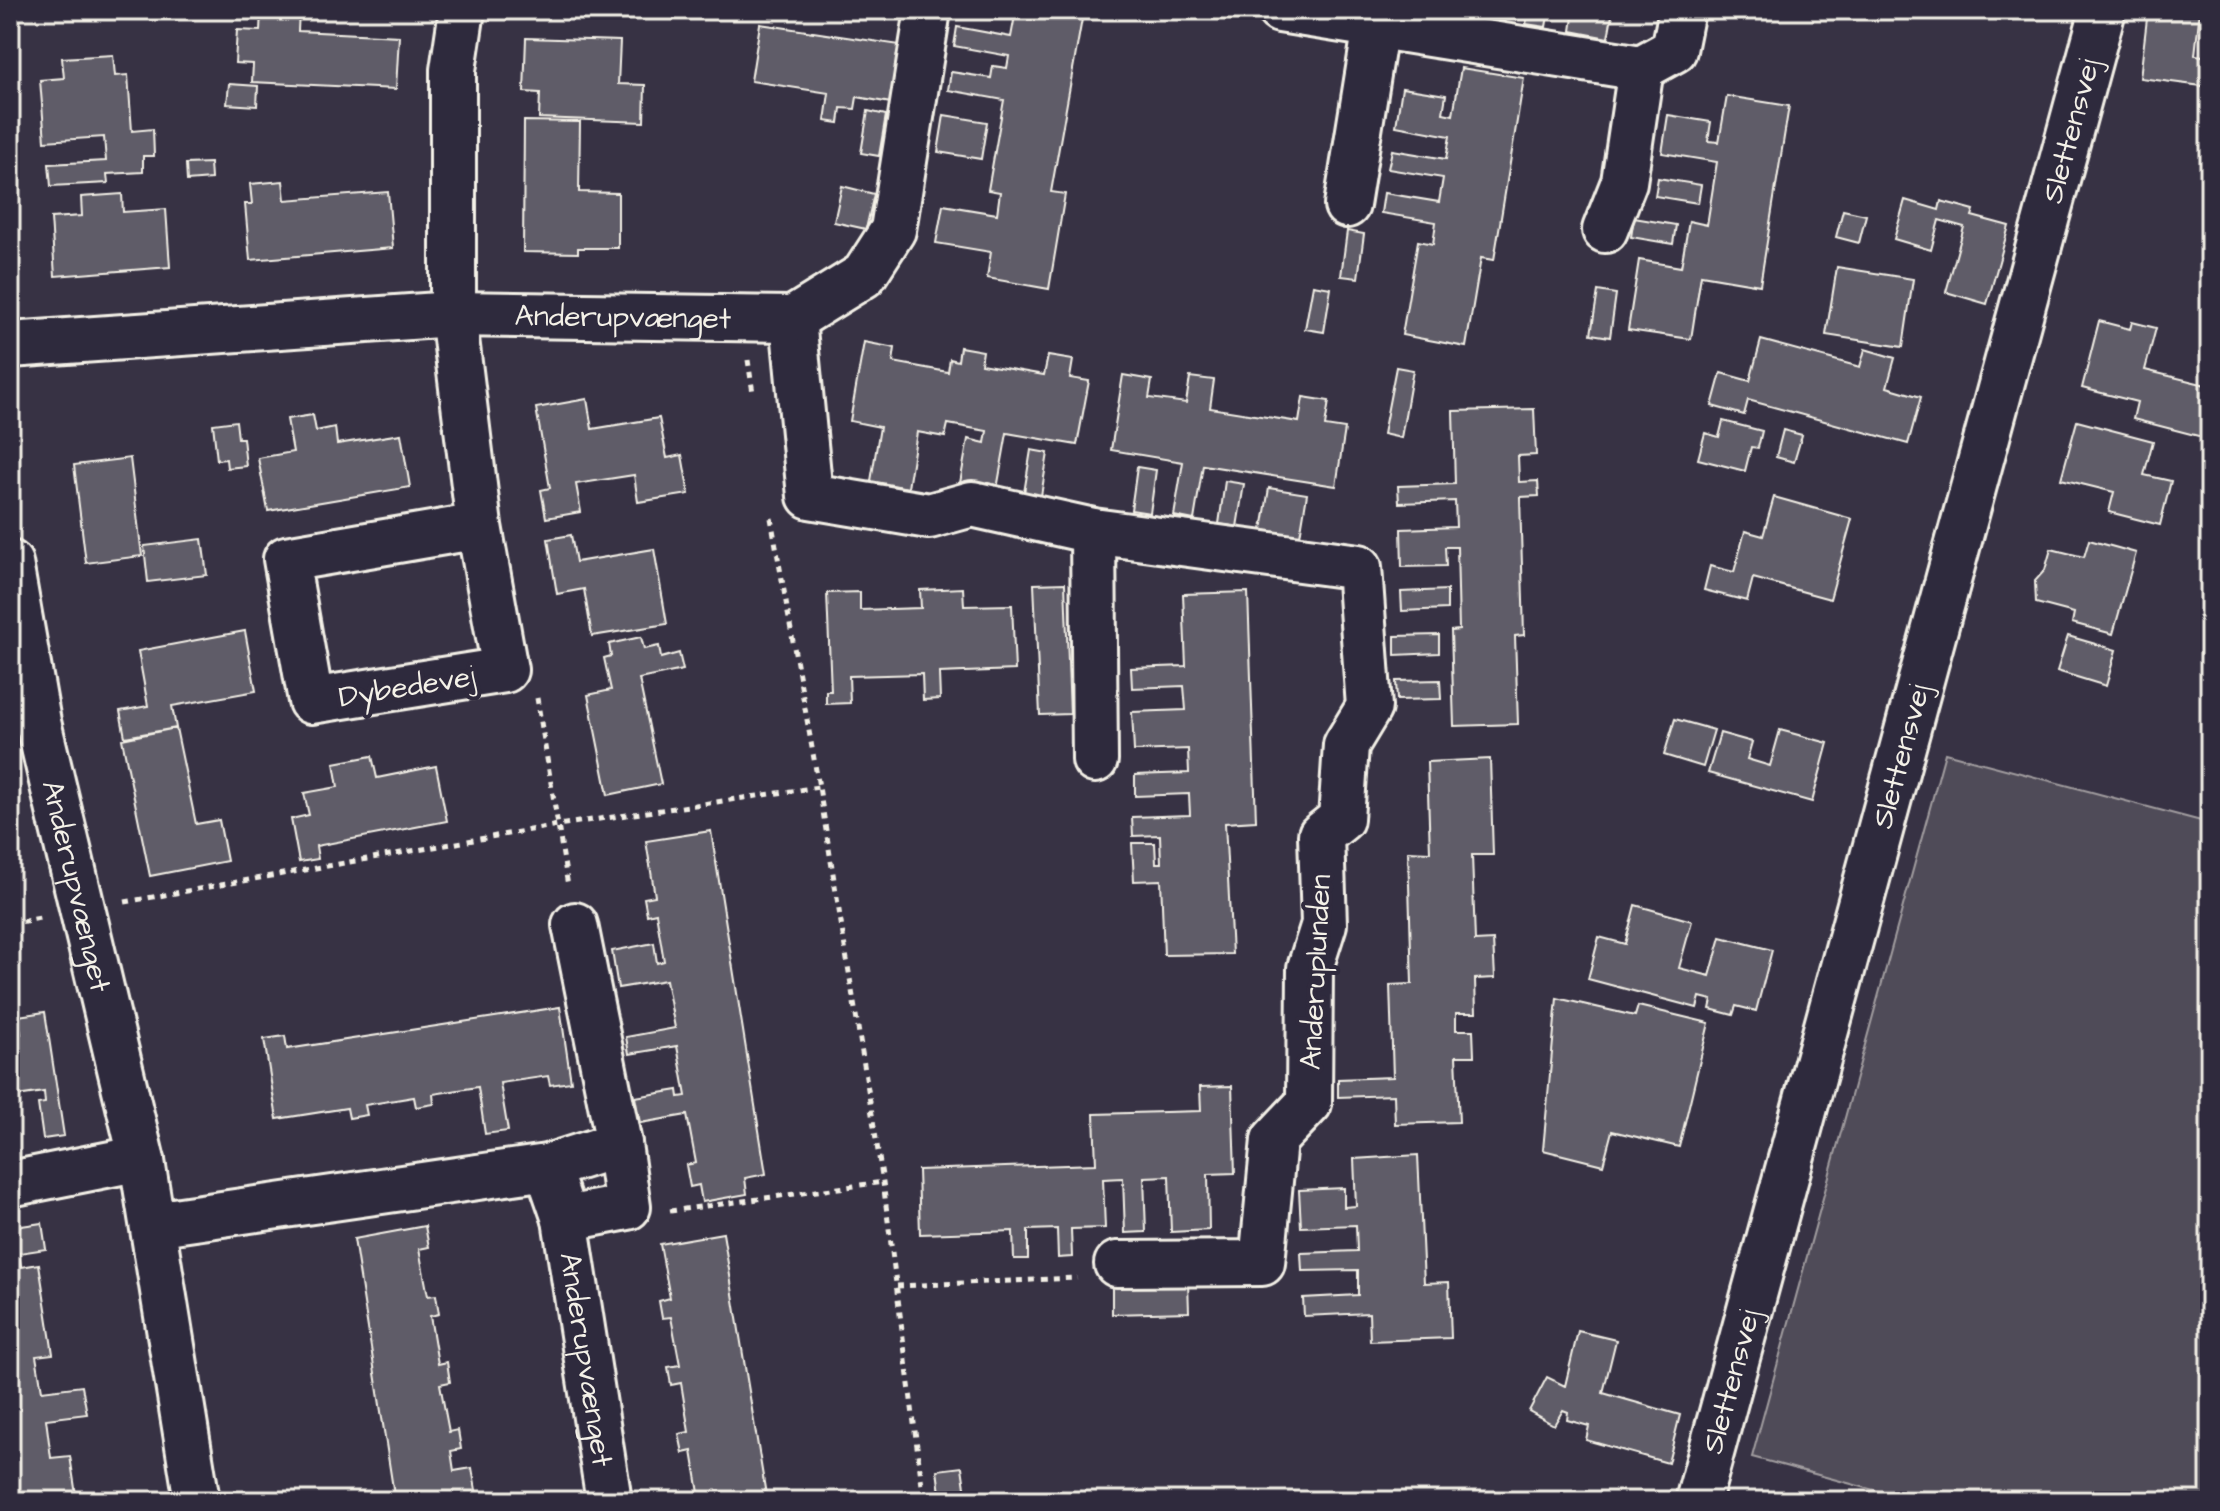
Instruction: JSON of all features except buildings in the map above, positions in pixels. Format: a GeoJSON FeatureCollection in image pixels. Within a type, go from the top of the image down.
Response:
{"type":"FeatureCollection","features":[{"type":"Feature","properties":{"kind":"street"},"geometry":{"type":"LineString","coordinates":[[453,314],[453,70],[462,10]]}},
{"type":"Feature","properties":{"kind":"street"},"geometry":{"type":"LineString","coordinates":[[793,319],[864,275],[893,230],[928,10]]}},
{"type":"Feature","properties":{"kind":"street"},"geometry":{"type":"LineString","coordinates":[[1280,10],[1641,68],[1674,50],[1682,10]]}},
{"type":"Feature","properties":{"kind":"street","name":"Slettensvej"},"geometry":{"type":"LineString","coordinates":[[1702,1500],[2103,10]]}},
{"type":"Feature","properties":{"kind":"street"},"geometry":{"type":"LineString","coordinates":[[1347,205],[1376,25]]}},
{"type":"Feature","properties":{"kind":"street"},"geometry":{"type":"LineString","coordinates":[[1605,230],[1624,182],[1641,68]]}},
{"type":"Feature","properties":{"kind":"street","name":"Anderupvænget"},"geometry":{"type":"LineString","coordinates":[[10,345],[453,314],[793,319]]}},
{"type":"Feature","properties":{"kind":"street","name":"Dybedevej"},"geometry":{"type":"LineString","coordinates":[[453,314],[479,526],[505,670],[311,701],[286,559],[479,526]]}},
{"type":"Feature","properties":{"kind":"street","name":"Anderuplunden"},"geometry":{"type":"LineString","coordinates":[[793,319],[810,496],[929,516],[972,504],[1093,531],[1359,567],[1369,707],[1346,745],[1341,819],[1321,835],[1324,924],[1310,968],[1309,1103],[1274,1140],[1262,1263],[1117,1264]]}},
{"type":"Feature","properties":{"kind":"street"},"geometry":{"type":"LineString","coordinates":[[1093,531],[1095,760]]}},
{"type":"Feature","properties":{"kind":"street","name":"Anderupvænget"},"geometry":{"type":"LineString","coordinates":[[10,563],[38,722],[142,1161],[197,1501]]}},
{"type":"Feature","properties":{"kind":"street"},"geometry":{"type":"LineString","coordinates":[[575,925],[619,1144],[628,1207]]}},
{"type":"Feature","properties":{"kind":"street"},"geometry":{"type":"LineString","coordinates":[[153,1224],[547,1167],[619,1144]]}},
{"type":"Feature","properties":{"kind":"street"},"geometry":{"type":"LineString","coordinates":[[10,1184],[121,1162],[142,1161]]}},
{"type":"Feature","properties":{"kind":"street","name":"Anderupvænget"},"geometry":{"type":"LineString","coordinates":[[547,1167],[565,1219],[609,1501]]}},
{"type":"Feature","properties":{"kind":"street","name":"Anderupvænget"},"geometry":{"type":"LineString","coordinates":[[565,1219],[628,1207]]}},
{"type":"Feature","properties":{"kind":"path"},"geometry":{"type":"LineString","coordinates":[[742,319],[755,408]]}},
{"type":"Feature","properties":{"kind":"path"},"geometry":{"type":"LineString","coordinates":[[770,512],[819,787],[883,1182],[924,1501]]}},
{"type":"Feature","properties":{"kind":"path"},"geometry":{"type":"LineString","coordinates":[[505,670],[535,682],[575,925]]}},
{"type":"Feature","properties":{"kind":"path"},"geometry":{"type":"LineString","coordinates":[[81,910],[558,825],[819,787]]}},
{"type":"Feature","properties":{"kind":"path"},"geometry":{"type":"LineString","coordinates":[[628,1207],[645,1214],[883,1182]]}},
{"type":"Feature","properties":{"kind":"path"},"geometry":{"type":"LineString","coordinates":[[897,1286],[1112,1277],[1117,1264]]}},
{"type":"Feature","properties":{"kind":"shaded area"},"geometry":{"type":"Polygon","coordinates":[[[1945,753],[2201,821],[2210,781],[2210,1501],[1914,1501],[1752,1457],[1945,753]]]}}]}
